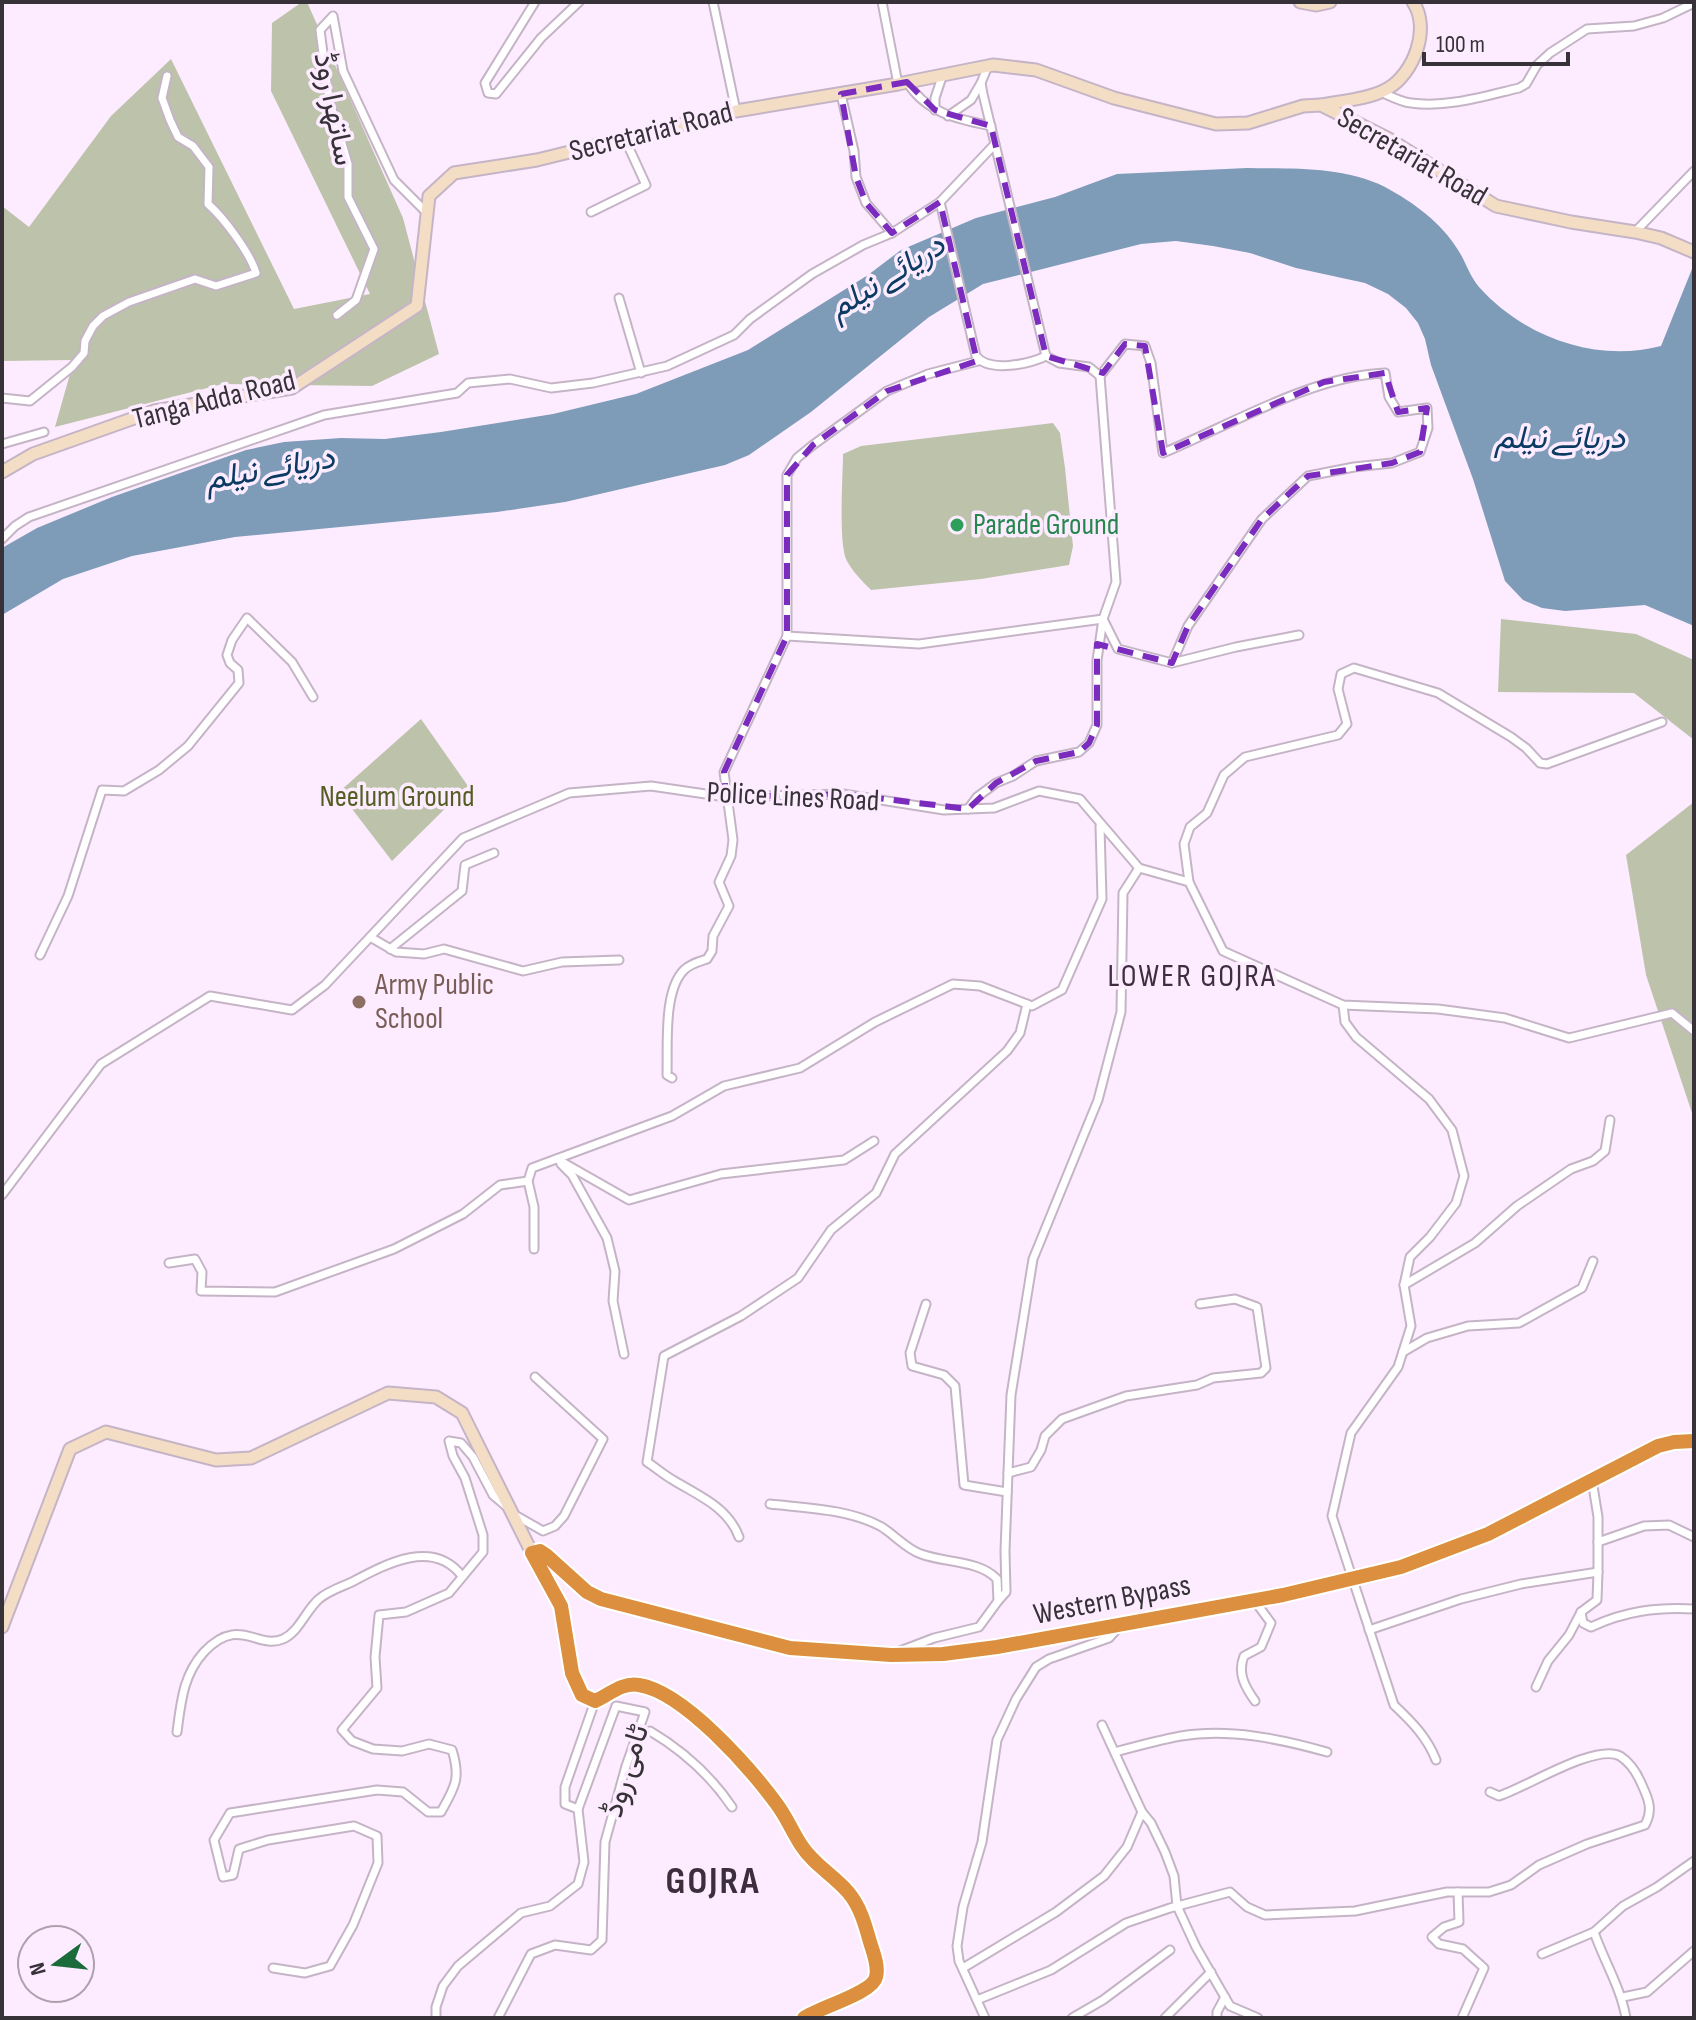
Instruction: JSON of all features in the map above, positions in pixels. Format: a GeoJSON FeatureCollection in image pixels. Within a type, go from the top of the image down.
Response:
{"type":"FeatureCollection","features":[{"type":"Feature","properties":{"kind":"highway","name":"Western Bypass"},"geometry":{"type":"LineString","coordinates":[[532,1553],[540,1551],[587,1592],[614,1604],[790,1648],[891,1655],[943,1654],[1070,1636],[1352,1579],[1415,1562],[1488,1534],[1658,1446],[1694,1441]]}},
{"type":"Feature","properties":{"kind":"highway"},"geometry":{"type":"LineString","coordinates":[[532,1553],[561,1606],[569,1659],[582,1695],[595,1701],[616,1689],[639,1684],[669,1699],[701,1721],[777,1804],[810,1857],[858,1906],[876,1961],[877,1976],[867,1990],[804,2018]]}},
{"type":"Feature","properties":{"kind":"main road"},"geometry":{"type":"LineString","coordinates":[[1300,2],[1316,5],[1330,2]]}},
{"type":"Feature","properties":{"kind":"main road"},"geometry":{"type":"LineString","coordinates":[[1321,105],[1392,87],[1418,50],[1421,30],[1417,7],[1413,2]]}},
{"type":"Feature","properties":{"kind":"main road","name":"Secretariat Road"},"geometry":{"type":"LineString","coordinates":[[427,213],[429,196],[454,173],[537,160],[736,111],[988,66],[1023,67],[1114,98],[1216,124],[1248,123],[1303,106],[1321,105],[1389,139],[1496,206],[1661,238],[1694,252]]}},
{"type":"Feature","properties":{"kind":"main road","name":"Tanga Adda Road"},"geometry":{"type":"LineString","coordinates":[[2,472],[33,454],[154,411],[292,388],[417,306],[427,213]]}},
{"type":"Feature","properties":{"kind":"main road"},"geometry":{"type":"LineString","coordinates":[[2,1627],[70,1449],[106,1432],[216,1460],[251,1458],[388,1393],[436,1397],[462,1413],[532,1553]]}},
{"type":"Feature","properties":{"kind":"street"},"geometry":{"type":"LineString","coordinates":[[535,2],[485,83],[488,93],[496,94],[541,38],[579,2]]}},
{"type":"Feature","properties":{"kind":"street"},"geometry":{"type":"LineString","coordinates":[[713,2],[736,111]]}},
{"type":"Feature","properties":{"kind":"street"},"geometry":{"type":"LineString","coordinates":[[882,2],[903,83],[935,110],[991,126]]}},
{"type":"Feature","properties":{"kind":"street"},"geometry":{"type":"LineString","coordinates":[[1381,92],[1408,103],[1430,104],[1519,88],[1526,84],[1537,65],[1550,53],[1587,29],[1634,26],[1663,18],[1694,3]]}},
{"type":"Feature","properties":{"kind":"street","name":"ساتھرا روڈ"},"geometry":{"type":"LineString","coordinates":[[337,315],[356,300],[374,249],[348,197],[348,164],[329,99],[320,30],[333,16],[343,71],[394,180],[427,213]]}},
{"type":"Feature","properties":{"kind":"street"},"geometry":{"type":"LineString","coordinates":[[948,116],[963,107],[981,83],[988,66]]}},
{"type":"Feature","properties":{"kind":"street"},"geometry":{"type":"LineString","coordinates":[[935,110],[935,98],[943,74]]}},
{"type":"Feature","properties":{"kind":"street"},"geometry":{"type":"LineString","coordinates":[[2,398],[30,401],[46,390],[84,353],[85,341],[93,326],[103,316],[129,302],[195,279],[216,286],[256,273],[253,260],[221,216],[208,204],[209,167],[193,146],[178,137],[170,120],[162,98],[167,76]]}},
{"type":"Feature","properties":{"kind":"street"},"geometry":{"type":"LineString","coordinates":[[981,83],[1046,356],[1059,363],[1089,367],[1100,376]]}},
{"type":"Feature","properties":{"kind":"street"},"geometry":{"type":"LineString","coordinates":[[841,94],[854,151],[856,177],[866,203],[892,233]]}},
{"type":"Feature","properties":{"kind":"street"},"geometry":{"type":"LineString","coordinates":[[591,212],[646,185],[624,137]]}},
{"type":"Feature","properties":{"kind":"street"},"geometry":{"type":"LineString","coordinates":[[2,539],[29,517],[324,415],[457,393],[468,383],[510,379],[551,388],[593,383],[667,366],[734,335],[750,319],[812,274],[941,204],[995,144]]}},
{"type":"Feature","properties":{"kind":"street"},"geometry":{"type":"LineString","coordinates":[[1635,232],[1694,171]]}},
{"type":"Feature","properties":{"kind":"street"},"geometry":{"type":"LineString","coordinates":[[941,204],[978,361]]}},
{"type":"Feature","properties":{"kind":"street"},"geometry":{"type":"LineString","coordinates":[[619,298],[641,373]]}},
{"type":"Feature","properties":{"kind":"street"},"geometry":{"type":"LineString","coordinates":[[968,809],[977,797],[996,783],[1036,761],[1079,752],[1089,743],[1097,725],[1097,660],[1103,619],[1116,582],[1100,376],[1125,344],[1145,346],[1151,363],[1163,453],[1324,382],[1366,374],[1385,373],[1389,397],[1398,412],[1427,408],[1428,428],[1420,452],[1392,463],[1308,476],[1262,519],[1188,626],[1172,663]]}},
{"type":"Feature","properties":{"kind":"street"},"geometry":{"type":"LineString","coordinates":[[672,1078],[667,1075],[668,1013],[674,988],[682,971],[707,959],[712,951],[713,936],[729,906],[719,882],[731,856],[733,840],[724,772],[787,636],[787,475],[797,458],[887,391],[928,374],[978,361],[1018,366],[1046,356]]}},
{"type":"Feature","properties":{"kind":"street"},"geometry":{"type":"LineString","coordinates":[[2,444],[44,432]]}},
{"type":"Feature","properties":{"kind":"street"},"geometry":{"type":"LineString","coordinates":[[40,955],[68,896],[102,790],[124,791],[159,770],[188,746],[239,683],[238,670],[227,655],[232,640],[247,618],[292,662],[313,697]]}},
{"type":"Feature","properties":{"kind":"street"},"geometry":{"type":"LineString","coordinates":[[787,636],[919,644],[1103,619]]}},
{"type":"Feature","properties":{"kind":"street"},"geometry":{"type":"LineString","coordinates":[[1103,619],[1118,649],[1172,663],[1299,635]]}},
{"type":"Feature","properties":{"kind":"street"},"geometry":{"type":"LineString","coordinates":[[1662,722],[1547,764],[1540,763],[1511,737],[1438,693],[1354,668],[1341,674],[1338,689],[1347,724],[1338,735],[1245,757],[1224,775],[1207,813],[1190,827],[1184,844],[1189,882],[1223,951],[1343,1005],[1438,1009],[1505,1018],[1569,1038],[1672,1013],[1694,1031]]}},
{"type":"Feature","properties":{"kind":"street","name":"Police Lines Road"},"geometry":{"type":"LineString","coordinates":[[2,1195],[101,1064],[210,996],[292,1010],[325,985],[463,838],[569,793],[651,786],[726,797],[843,794],[944,810],[994,808],[1039,791],[1080,799],[1139,868]]}},
{"type":"Feature","properties":{"kind":"street"},"geometry":{"type":"LineString","coordinates":[[534,1249],[534,1207],[528,1181],[532,1168],[672,1116],[724,1086],[800,1068],[875,1022],[953,984],[980,986],[1032,1006],[1062,990],[1102,899],[1100,826]]}},
{"type":"Feature","properties":{"kind":"street"},"geometry":{"type":"LineString","coordinates":[[390,949],[462,891],[465,865],[494,853]]}},
{"type":"Feature","properties":{"kind":"street"},"geometry":{"type":"LineString","coordinates":[[891,1655],[934,1638],[979,1627],[1006,1592],[1011,1395],[1033,1259],[1098,1100],[1121,1012],[1123,893],[1139,868],[1189,882]]}},
{"type":"Feature","properties":{"kind":"street"},"geometry":{"type":"LineString","coordinates":[[370,937],[396,952],[424,954],[444,949],[523,971],[562,962],[619,960]]}},
{"type":"Feature","properties":{"kind":"street"},"geometry":{"type":"LineString","coordinates":[[739,1537],[734,1525],[707,1498],[671,1480],[647,1462],[664,1356],[741,1316],[798,1278],[831,1230],[876,1193],[895,1154],[1007,1051],[1020,1033],[1027,1004]]}},
{"type":"Feature","properties":{"kind":"street"},"geometry":{"type":"LineString","coordinates":[[1343,1005],[1345,1022],[1356,1037],[1429,1099],[1452,1130],[1464,1176],[1456,1203],[1410,1257],[1404,1285],[1411,1326],[1392,1376],[1351,1433],[1332,1516],[1394,1705],[1416,1726],[1436,1760]]}},
{"type":"Feature","properties":{"kind":"street"},"geometry":{"type":"LineString","coordinates":[[1404,1285],[1475,1243],[1517,1206],[1571,1169],[1593,1161],[1605,1151],[1610,1120]]}},
{"type":"Feature","properties":{"kind":"street"},"geometry":{"type":"LineString","coordinates":[[557,1159],[629,1200],[651,1191],[721,1174],[844,1160],[874,1141]]}},
{"type":"Feature","properties":{"kind":"street"},"geometry":{"type":"LineString","coordinates":[[557,1159],[572,1175],[607,1238],[615,1271],[613,1301],[624,1354]]}},
{"type":"Feature","properties":{"kind":"street"},"geometry":{"type":"LineString","coordinates":[[169,1263],[195,1259],[202,1272],[201,1291],[275,1292],[394,1249],[463,1214],[500,1185],[528,1181]]}},
{"type":"Feature","properties":{"kind":"street"},"geometry":{"type":"LineString","coordinates":[[1403,1352],[1427,1338],[1468,1326],[1519,1323],[1582,1288],[1593,1261]]}},
{"type":"Feature","properties":{"kind":"street"},"geometry":{"type":"LineString","coordinates":[[1008,1473],[1031,1467],[1045,1436],[1062,1419],[1126,1396],[1197,1385],[1213,1378],[1261,1373],[1266,1368],[1257,1307],[1235,1299],[1200,1304]]}},
{"type":"Feature","properties":{"kind":"street"},"geometry":{"type":"LineString","coordinates":[[926,1304],[910,1353],[912,1366],[944,1375],[955,1386],[964,1485],[1007,1492]]}},
{"type":"Feature","properties":{"kind":"street"},"geometry":{"type":"LineString","coordinates":[[273,1968],[305,1973],[330,1966],[353,1925],[378,1863],[377,1836],[354,1826],[268,1840],[239,1849],[233,1875],[223,1877],[214,1840],[230,1813],[377,1790],[403,1792],[428,1812],[441,1812],[452,1793],[458,1770],[452,1750],[429,1744],[402,1751],[373,1749],[352,1741],[342,1730],[377,1688],[375,1657],[379,1615],[422,1606],[449,1593],[483,1552],[483,1535],[465,1478],[449,1441],[461,1443],[493,1495],[514,1514],[543,1531],[555,1526],[564,1516],[603,1439],[535,1377]]}},
{"type":"Feature","properties":{"kind":"street"},"geometry":{"type":"LineString","coordinates":[[1536,1687],[1548,1661],[1569,1635],[1581,1612],[1597,1600],[1598,1517],[1592,1480]]}},
{"type":"Feature","properties":{"kind":"street"},"geometry":{"type":"LineString","coordinates":[[770,1504],[862,1519],[881,1526],[919,1554],[988,1570],[997,1579],[998,1601]]}},
{"type":"Feature","properties":{"kind":"street"},"geometry":{"type":"LineString","coordinates":[[1598,1542],[1644,1526],[1669,1525],[1694,1537]]}},
{"type":"Feature","properties":{"kind":"street"},"geometry":{"type":"LineString","coordinates":[[177,1732],[184,1682],[202,1654],[216,1642],[239,1632],[269,1640],[282,1639],[294,1630],[321,1597],[396,1560],[425,1556],[452,1563],[462,1576]]}},
{"type":"Feature","properties":{"kind":"street"},"geometry":{"type":"LineString","coordinates":[[1369,1630],[1461,1599],[1521,1584],[1598,1572]]}},
{"type":"Feature","properties":{"kind":"street"},"geometry":{"type":"LineString","coordinates":[[1254,1600],[1271,1623],[1261,1647],[1244,1656],[1240,1666],[1246,1688],[1255,1701]]}},
{"type":"Feature","properties":{"kind":"street"},"geometry":{"type":"LineString","coordinates":[[1581,1612],[1583,1623],[1591,1627],[1610,1618],[1646,1609],[1694,1609]]}},
{"type":"Feature","properties":{"kind":"street"},"geometry":{"type":"LineString","coordinates":[[985,2018],[957,1946],[963,1907],[982,1842],[997,1740],[1016,1699],[1036,1667],[1049,1659],[1109,1638],[1123,1624]]}},
{"type":"Feature","properties":{"kind":"street","name":"ٹامی روڈ"},"geometry":{"type":"LineString","coordinates":[[498,2018],[531,1954],[555,1945],[591,1950],[602,1940],[605,1842],[645,1712],[616,1706],[578,1809],[565,1804],[565,1787],[595,1701]]}},
{"type":"Feature","properties":{"kind":"street"},"geometry":{"type":"LineString","coordinates":[[1102,1725],[1142,1812],[1151,1823],[1174,1876],[1177,1906],[1211,1972],[1230,2006],[1258,2018]]}},
{"type":"Feature","properties":{"kind":"street"},"geometry":{"type":"LineString","coordinates":[[638,1735],[650,1731],[673,1745],[720,1790],[732,1807]]}},
{"type":"Feature","properties":{"kind":"street"},"geometry":{"type":"LineString","coordinates":[[1115,1752],[1184,1735],[1240,1735],[1281,1740],[1327,1752]]}},
{"type":"Feature","properties":{"kind":"street"},"geometry":{"type":"LineString","coordinates":[[977,2000],[1051,1970],[1126,1923],[1177,1906],[1230,1892],[1247,1907],[1265,1915],[1313,1914],[1355,1911],[1458,1892],[1489,1892],[1511,1885],[1539,1865],[1587,1844],[1645,1825],[1650,1814],[1649,1801],[1635,1769],[1618,1755],[1603,1754],[1575,1762],[1499,1796],[1490,1792]]}},
{"type":"Feature","properties":{"kind":"street"},"geometry":{"type":"LineString","coordinates":[[436,2018],[443,1986],[458,1966],[521,1913],[550,1906],[578,1884],[584,1862],[578,1809]]}},
{"type":"Feature","properties":{"kind":"street"},"geometry":{"type":"LineString","coordinates":[[963,1968],[1056,1912],[1104,1876],[1127,1847],[1142,1812]]}},
{"type":"Feature","properties":{"kind":"street"},"geometry":{"type":"LineString","coordinates":[[1542,1954],[1594,1932],[1623,1906],[1694,1861]]}},
{"type":"Feature","properties":{"kind":"street"},"geometry":{"type":"LineString","coordinates":[[1458,1892],[1459,1922],[1444,1927],[1432,1937],[1439,1944],[1463,1949],[1484,1968],[1462,2018]]}},
{"type":"Feature","properties":{"kind":"street"},"geometry":{"type":"LineString","coordinates":[[1594,1932],[1606,1966],[1623,1997],[1626,2018]]}},
{"type":"Feature","properties":{"kind":"street"},"geometry":{"type":"LineString","coordinates":[[1072,2018],[1103,2000],[1170,1950]]}},
{"type":"Feature","properties":{"kind":"street"},"geometry":{"type":"LineString","coordinates":[[1623,1997],[1647,1992],[1694,1951]]}},
{"type":"Feature","properties":{"kind":"street"},"geometry":{"type":"LineString","coordinates":[[1165,2018],[1211,1972]]}},
{"type":"Feature","properties":{"kind":"street"},"geometry":{"type":"LineString","coordinates":[[1217,2018],[1225,1997]]}},
{"type":"Feature","properties":{"kind":"highlighted area"},"geometry":{"type":"Polygon","coordinates":[[[907,82],[935,110],[991,126],[1046,356],[1103,373],[1125,344],[1145,346],[1163,453],[1324,382],[1385,373],[1398,412],[1427,408],[1420,452],[1392,463],[1308,476],[1262,519],[1188,626],[1172,663],[1097,644],[1097,725],[1089,743],[1079,752],[1036,761],[996,783],[968,809],[843,794],[726,797],[724,772],[787,636],[787,475],[813,445],[887,391],[977,361],[940,202],[892,233],[866,203],[856,177],[841,94],[907,82]]]}},
{"type":"Feature","properties":{"kind":"green space"},"geometry":{"type":"Polygon","coordinates":[[[302,2],[307,2],[403,218],[439,354],[372,386],[223,384],[55,427],[74,360],[2,361],[2,206],[29,227],[111,116],[171,59],[294,309],[370,294],[271,91],[272,23],[302,2]]]}},
{"type":"Feature","properties":{"kind":"green space","name":"Parade Ground"},"geometry":{"type":"Polygon","coordinates":[[[1053,423],[1060,433],[1065,468],[1073,546],[1069,565],[981,579],[871,590],[852,569],[844,553],[843,454],[861,446],[1053,423]]]}},
{"type":"Feature","properties":{"kind":"green space"},"geometry":{"type":"Polygon","coordinates":[[[1501,619],[1636,634],[1694,660],[1694,740],[1634,693],[1498,692],[1501,619]]]}},
{"type":"Feature","properties":{"kind":"green space","name":"Neelum Ground"},"geometry":{"type":"Polygon","coordinates":[[[421,719],[468,786],[392,861],[339,792],[421,719]]]}},
{"type":"Feature","properties":{"kind":"green space"},"geometry":{"type":"Polygon","coordinates":[[[1694,802],[1694,1119],[1646,975],[1626,855],[1694,802]]]}},
{"type":"Feature","properties":{"kind":"water","name":"دریائے نیلم"},"geometry":{"type":"Polygon","coordinates":[[[1247,168],[1335,172],[1385,187],[1416,206],[1444,231],[1479,287],[1497,305],[1539,332],[1586,348],[1611,351],[1661,346],[1694,264],[1694,626],[1645,605],[1565,611],[1542,608],[1523,600],[1505,581],[1473,479],[1431,365],[1425,339],[1406,308],[1388,294],[1365,283],[1296,268],[1250,253],[1176,241],[1141,244],[983,284],[929,317],[811,412],[749,455],[725,465],[565,502],[497,512],[235,537],[132,556],[63,579],[2,615],[2,548],[37,528],[112,497],[246,450],[284,442],[385,439],[441,432],[553,414],[636,394],[748,350],[868,275],[901,250],[976,218],[1055,197],[1117,174],[1247,168]]]}},
{"type":"Feature","properties":{"kind":"place","name":"Parade Ground"},"geometry":{"type":"Point","coordinates":[957,525]}},
{"type":"Feature","properties":{"kind":"place","name":"Army Public School"},"geometry":{"type":"Point","coordinates":[359,1002]}},
{"type":"Feature","properties":{"kind":"district","name":"LOWER GOJRA"},"geometry":{"type":"Point","coordinates":[1192,976]}},
{"type":"Feature","properties":{"kind":"district","name":"GOJRA"},"geometry":{"type":"Point","coordinates":[713,1881]}}]}
